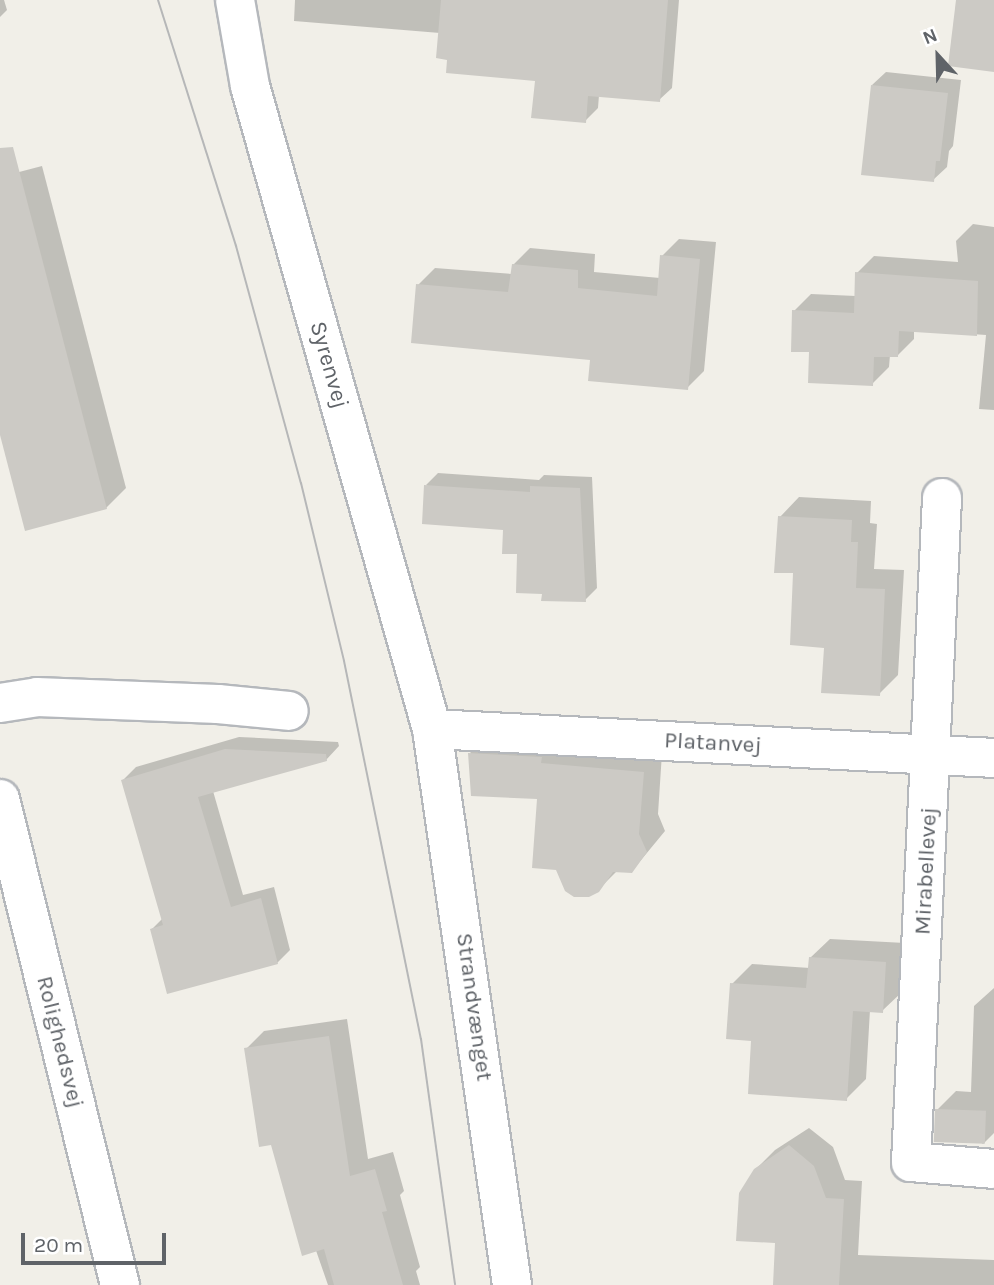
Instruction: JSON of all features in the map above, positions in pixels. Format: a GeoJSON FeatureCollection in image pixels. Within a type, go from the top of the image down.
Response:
{"type":"FeatureCollection","features":[{"type":"Feature","properties":{"kind":"street","name":"Syrenvej"},"geometry":{"type":"LineString","coordinates":[[235,0],[250,86],[432,729]]}},
{"type":"Feature","properties":{"kind":"street","name":"Mirabellevej"},"geometry":{"type":"LineString","coordinates":[[942,498],[911,1162],[994,1169]]}},
{"type":"Feature","properties":{"kind":"street"},"geometry":{"type":"LineString","coordinates":[[0,703],[37,697],[218,704],[289,711]]}},
{"type":"Feature","properties":{"kind":"street","name":"Platanvej"},"geometry":{"type":"LineString","coordinates":[[432,729],[994,758]]}},
{"type":"Feature","properties":{"kind":"street","name":"Strandvænget"},"geometry":{"type":"LineString","coordinates":[[432,729],[512,1285]]}},
{"type":"Feature","properties":{"kind":"street","name":"Rolighedsvej"},"geometry":{"type":"LineString","coordinates":[[0,799],[120,1285]]}},
{"type":"Feature","properties":{"kind":"building"},"geometry":{"type":"Polygon","coordinates":[[[441,0],[668,0],[660,102],[588,96],[586,123],[531,118],[535,81],[446,73],[447,60],[436,58],[441,0]]]}},
{"type":"Feature","properties":{"kind":"building"},"geometry":{"type":"Polygon","coordinates":[[[956,0],[994,0],[994,72],[948,66],[956,0]]]}},
{"type":"Feature","properties":{"kind":"building"},"geometry":{"type":"Polygon","coordinates":[[[871,85],[948,93],[940,161],[936,161],[934,182],[861,175],[871,85]]]}},
{"type":"Feature","properties":{"kind":"building"},"geometry":{"type":"Polygon","coordinates":[[[13,147],[107,509],[25,531],[0,435],[0,148],[13,147]]]}},
{"type":"Feature","properties":{"kind":"building"},"geometry":{"type":"Polygon","coordinates":[[[660,255],[700,259],[688,390],[588,381],[590,360],[411,343],[416,284],[508,292],[512,264],[578,270],[578,288],[657,296],[660,255]]]}},
{"type":"Feature","properties":{"kind":"building"},"geometry":{"type":"Polygon","coordinates":[[[855,272],[978,281],[977,336],[899,331],[898,357],[874,357],[873,386],[808,383],[809,352],[791,352],[792,310],[854,313],[855,272]]]}},
{"type":"Feature","properties":{"kind":"building"},"geometry":{"type":"Polygon","coordinates":[[[424,485],[530,492],[530,486],[580,488],[586,602],[541,601],[542,594],[516,593],[517,554],[502,554],[503,530],[422,524],[424,485]]]}},
{"type":"Feature","properties":{"kind":"building"},"geometry":{"type":"Polygon","coordinates":[[[778,516],[852,520],[851,542],[858,542],[856,588],[885,589],[880,696],[821,693],[824,648],[790,645],[793,573],[774,573],[778,516]]]}},
{"type":"Feature","properties":{"kind":"building"},"geometry":{"type":"Polygon","coordinates":[[[225,749],[326,754],[327,761],[198,797],[231,907],[261,898],[278,964],[167,994],[150,929],[163,925],[121,780],[225,749]]]}},
{"type":"Feature","properties":{"kind":"building"},"geometry":{"type":"Polygon","coordinates":[[[468,753],[542,757],[541,763],[644,772],[639,834],[647,852],[632,873],[613,872],[599,892],[589,897],[574,897],[565,891],[556,870],[532,868],[537,799],[471,796],[468,753]]]}},
{"type":"Feature","properties":{"kind":"building"},"geometry":{"type":"Polygon","coordinates":[[[809,957],[886,962],[883,1013],[853,1011],[847,1101],[748,1094],[751,1041],[726,1039],[730,983],[806,988],[809,957]]]}},
{"type":"Feature","properties":{"kind":"building"},"geometry":{"type":"Polygon","coordinates":[[[329,1036],[350,1176],[375,1169],[387,1211],[382,1212],[403,1285],[334,1285],[324,1249],[302,1256],[271,1145],[259,1147],[244,1048],[329,1036]]]}},
{"type":"Feature","properties":{"kind":"building"},"geometry":{"type":"Polygon","coordinates":[[[935,1109],[986,1111],[985,1144],[934,1142],[935,1109]]]}},
{"type":"Feature","properties":{"kind":"building"},"geometry":{"type":"Polygon","coordinates":[[[789,1145],[814,1166],[826,1198],[844,1199],[839,1285],[773,1285],[775,1243],[736,1241],[739,1193],[754,1169],[789,1145]]]}},
{"type":"Feature","properties":{"kind":"tram line"},"geometry":{"type":"LineString","coordinates":[[158,0],[236,246],[301,483],[344,661],[421,1039],[455,1285]]}}]}
